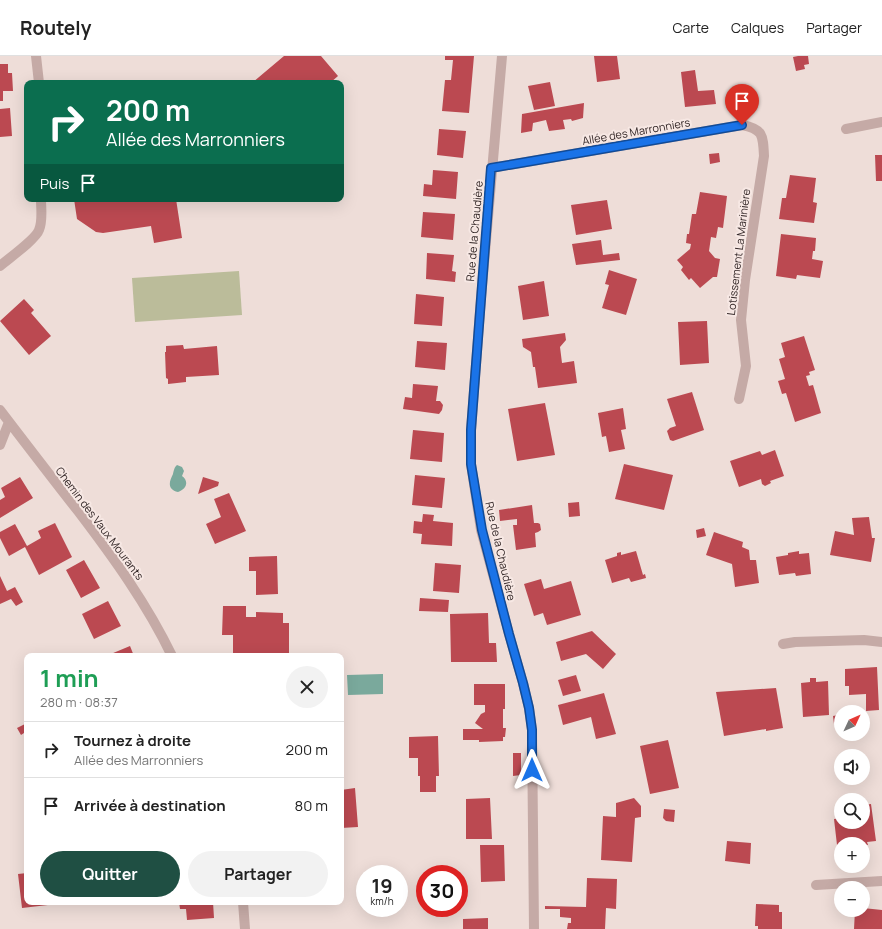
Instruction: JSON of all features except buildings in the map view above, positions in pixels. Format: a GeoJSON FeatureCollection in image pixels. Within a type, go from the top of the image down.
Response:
{"type":"FeatureCollection","features":[{"type":"Feature","properties":{"kind":"street"},"geometry":{"type":"LineString","coordinates":[[36,56],[39,80]]}},
{"type":"Feature","properties":{"kind":"street","name":"Rue de la Chaudière"},"geometry":{"type":"LineString","coordinates":[[502,56],[491,168],[471,423],[471,464],[482,530],[523,683],[532,730],[534,929]]}},
{"type":"Feature","properties":{"kind":"street"},"geometry":{"type":"LineString","coordinates":[[846,129],[882,122]]}},
{"type":"Feature","properties":{"kind":"street","name":"Allée des Marronniers"},"geometry":{"type":"LineString","coordinates":[[491,168],[742,125],[753,127],[762,136],[764,156]]}},
{"type":"Feature","properties":{"kind":"street","name":"Lotissement La Marinière"},"geometry":{"type":"LineString","coordinates":[[738,399],[746,366],[741,320],[745,280],[764,156]]}},
{"type":"Feature","properties":{"kind":"street"},"geometry":{"type":"LineString","coordinates":[[0,266],[29,242],[39,231],[41,220],[41,202]]}},
{"type":"Feature","properties":{"kind":"street","name":"Chemin des Vaux Mourants"},"geometry":{"type":"LineString","coordinates":[[0,410],[128,580],[148,612],[170,653]]}},
{"type":"Feature","properties":{"kind":"street"},"geometry":{"type":"LineString","coordinates":[[0,445],[9,422]]}},
{"type":"Feature","properties":{"kind":"street"},"geometry":{"type":"LineString","coordinates":[[783,644],[795,642],[864,640],[882,642]]}},
{"type":"Feature","properties":{"kind":"street"},"geometry":{"type":"LineString","coordinates":[[816,885],[882,881]]}},
{"type":"Feature","properties":{"kind":"street"},"geometry":{"type":"LineString","coordinates":[[243,905],[245,929]]}},
{"type":"Feature","properties":{"kind":"green space"},"geometry":{"type":"Polygon","coordinates":[[[239,271],[242,315],[135,322],[132,278],[239,271]]]}},
{"type":"Feature","properties":{"kind":"water"},"geometry":{"type":"Polygon","coordinates":[[[177,465],[182,467],[184,471],[182,476],[186,480],[185,487],[178,492],[174,491],[170,485],[174,469],[177,465]]]}},
{"type":"Feature","properties":{"kind":"water"},"geometry":{"type":"Polygon","coordinates":[[[383,674],[383,694],[348,695],[347,675],[383,674]]]}},
{"type":"Feature","properties":{"kind":"route"},"geometry":{"type":"LineString","coordinates":[[532,770],[532,730],[529,708],[482,530],[471,464],[471,430],[491,168],[742,125]]}}]}
